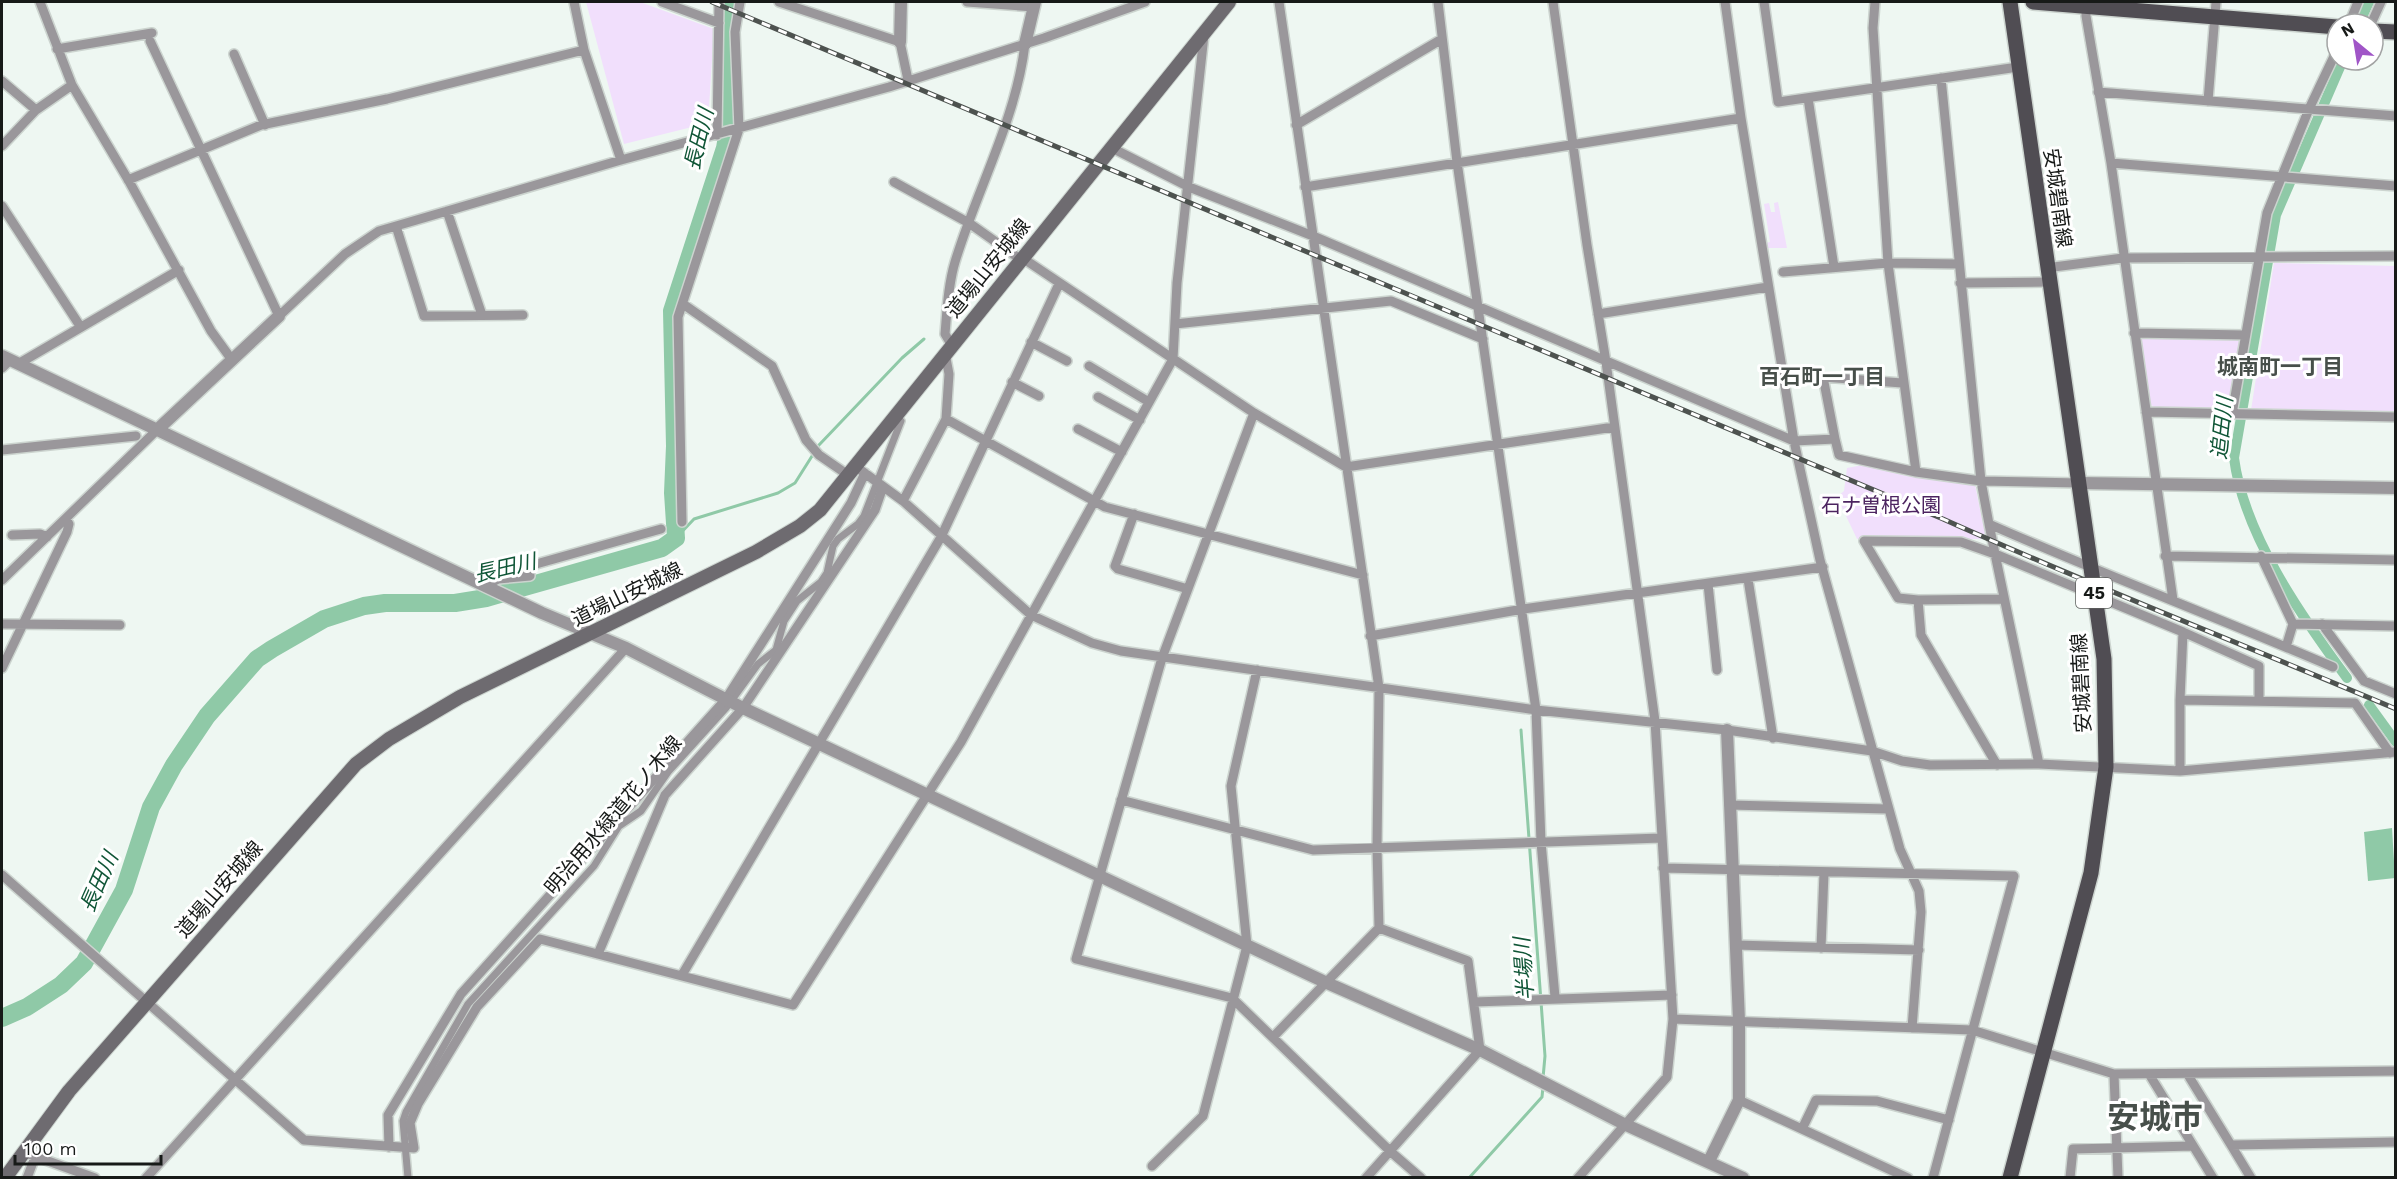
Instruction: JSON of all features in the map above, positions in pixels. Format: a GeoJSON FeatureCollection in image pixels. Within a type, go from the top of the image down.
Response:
{"type":"FeatureCollection","features":[{"type":"Feature","properties":{"kind":"main road","name":"道場山安城線"},"geometry":{"type":"LineString","coordinates":[[4,1178],[29,1155],[69,1091],[356,764],[417,720],[756,552],[800,526],[820,510],[856,471],[948,348],[1229,2]]}},
{"type":"Feature","properties":{"kind":"main road","name":"安城碧南線"},"geometry":{"type":"LineString","coordinates":[[2010,2],[2047,275],[2104,659],[2106,767],[2091,873],[2010,1178]]}},
{"type":"Feature","properties":{"kind":"main road"},"geometry":{"type":"LineString","coordinates":[[2033,2],[2086,4],[2214,18],[2325,26]]}},
{"type":"Feature","properties":{"kind":"street"},"geometry":{"type":"LineString","coordinates":[[40,2],[72,86],[128,180],[211,331],[232,360]]}},
{"type":"Feature","properties":{"kind":"street"},"geometry":{"type":"LineString","coordinates":[[574,2],[584,50],[621,160]]}},
{"type":"Feature","properties":{"kind":"street"},"geometry":{"type":"LineString","coordinates":[[662,2],[718,22]]}},
{"type":"Feature","properties":{"kind":"street"},"geometry":{"type":"LineString","coordinates":[[719,2],[719,134]]}},
{"type":"Feature","properties":{"kind":"street"},"geometry":{"type":"LineString","coordinates":[[682,522],[678,316],[736,129],[735,32],[740,2]]}},
{"type":"Feature","properties":{"kind":"street"},"geometry":{"type":"LineString","coordinates":[[779,2],[900,42]]}},
{"type":"Feature","properties":{"kind":"street"},"geometry":{"type":"LineString","coordinates":[[901,2],[900,42],[908,80]]}},
{"type":"Feature","properties":{"kind":"street"},"geometry":{"type":"LineString","coordinates":[[903,501],[946,419],[949,374],[945,334],[954,263],[1005,123],[1020,74],[1035,4],[967,2]]}},
{"type":"Feature","properties":{"kind":"street"},"geometry":{"type":"LineString","coordinates":[[2,580],[345,254],[379,231],[621,160],[908,80],[1025,44],[1145,2]]}},
{"type":"Feature","properties":{"kind":"street"},"geometry":{"type":"LineString","coordinates":[[1273,1037],[1379,928],[1377,848],[1379,688],[1278,2]]}},
{"type":"Feature","properties":{"kind":"street"},"geometry":{"type":"LineString","coordinates":[[1437,2],[1457,162],[1536,710],[1541,842],[1555,998]]}},
{"type":"Feature","properties":{"kind":"street"},"geometry":{"type":"LineString","coordinates":[[1553,2],[1606,362],[1655,721],[1661,783],[1661,838],[1673,1019],[1667,1077],[1578,1178]]}},
{"type":"Feature","properties":{"kind":"street"},"geometry":{"type":"LineString","coordinates":[[1725,2],[1741,118],[1794,441],[1823,567],[1888,809],[1910,874],[1919,891],[1919,950],[1912,1028]]}},
{"type":"Feature","properties":{"kind":"street"},"geometry":{"type":"LineString","coordinates":[[1764,2],[1778,102],[2018,67]]}},
{"type":"Feature","properties":{"kind":"street"},"geometry":{"type":"LineString","coordinates":[[1875,2],[1873,28],[1888,263],[1902,383],[1916,472]]}},
{"type":"Feature","properties":{"kind":"street"},"geometry":{"type":"LineString","coordinates":[[2208,101],[2216,2]]}},
{"type":"Feature","properties":{"kind":"street"},"geometry":{"type":"LineString","coordinates":[[2086,4],[2173,600]]}},
{"type":"Feature","properties":{"kind":"street"},"geometry":{"type":"LineString","coordinates":[[2,875],[304,1140],[414,1148],[410,1123],[412,1115],[477,1007],[540,939],[793,1005],[930,794],[1173,359],[1185,205],[1189,187],[1205,29]]}},
{"type":"Feature","properties":{"kind":"street"},"geometry":{"type":"LineString","coordinates":[[57,50],[151,37],[279,316]]}},
{"type":"Feature","properties":{"kind":"street"},"geometry":{"type":"LineString","coordinates":[[1296,125],[1442,39]]}},
{"type":"Feature","properties":{"kind":"street"},"geometry":{"type":"LineString","coordinates":[[128,180],[202,148],[265,125],[387,99],[584,50]]}},
{"type":"Feature","properties":{"kind":"street"},"geometry":{"type":"LineString","coordinates":[[234,54],[265,125]]}},
{"type":"Feature","properties":{"kind":"street"},"geometry":{"type":"LineString","coordinates":[[2237,414],[2245,335],[2264,256],[2267,213],[2328,72]]}},
{"type":"Feature","properties":{"kind":"street"},"geometry":{"type":"LineString","coordinates":[[1941,78],[1981,481],[2003,599],[2039,764]]}},
{"type":"Feature","properties":{"kind":"street"},"geometry":{"type":"LineString","coordinates":[[2,81],[36,110]]}},
{"type":"Feature","properties":{"kind":"street"},"geometry":{"type":"LineString","coordinates":[[2,146],[36,110],[72,86]]}},
{"type":"Feature","properties":{"kind":"street"},"geometry":{"type":"LineString","coordinates":[[2098,92],[2396,116]]}},
{"type":"Feature","properties":{"kind":"street"},"geometry":{"type":"LineString","coordinates":[[1808,98],[1834,267]]}},
{"type":"Feature","properties":{"kind":"street"},"geometry":{"type":"LineString","coordinates":[[1305,187],[1741,118]]}},
{"type":"Feature","properties":{"kind":"street"},"geometry":{"type":"LineString","coordinates":[[1110,147],[1189,187],[1313,236],[1794,441],[1835,439]]}},
{"type":"Feature","properties":{"kind":"street"},"geometry":{"type":"LineString","coordinates":[[2110,163],[2396,186]]}},
{"type":"Feature","properties":{"kind":"street"},"geometry":{"type":"LineString","coordinates":[[894,182],[969,223],[1254,413],[1346,467],[1614,427]]}},
{"type":"Feature","properties":{"kind":"street"},"geometry":{"type":"LineString","coordinates":[[2,206],[80,326]]}},
{"type":"Feature","properties":{"kind":"street"},"geometry":{"type":"LineString","coordinates":[[447,211],[482,315]]}},
{"type":"Feature","properties":{"kind":"street"},"geometry":{"type":"LineString","coordinates":[[396,226],[424,316],[523,315]]}},
{"type":"Feature","properties":{"kind":"street"},"geometry":{"type":"LineString","coordinates":[[1960,283],[2047,275],[2123,258],[2396,256]]}},
{"type":"Feature","properties":{"kind":"street"},"geometry":{"type":"LineString","coordinates":[[1783,272],[1888,263],[1959,264]]}},
{"type":"Feature","properties":{"kind":"street"},"geometry":{"type":"LineString","coordinates":[[8,362],[80,326],[178,270]]}},
{"type":"Feature","properties":{"kind":"street"},"geometry":{"type":"LineString","coordinates":[[682,975],[940,537],[1059,284]]}},
{"type":"Feature","properties":{"kind":"street"},"geometry":{"type":"LineString","coordinates":[[1598,314],[1768,287]]}},
{"type":"Feature","properties":{"kind":"street"},"geometry":{"type":"LineString","coordinates":[[1174,324],[1324,310],[1391,301],[1483,339]]}},
{"type":"Feature","properties":{"kind":"street"},"geometry":{"type":"LineString","coordinates":[[683,304],[772,366],[806,440],[819,455],[856,471],[903,501],[940,537],[1031,615],[1092,644],[1162,658],[1536,710],[1655,721],[1872,751],[1902,761],[1930,765],[2039,764],[2180,771],[2393,752]]}},
{"type":"Feature","properties":{"kind":"street"},"geometry":{"type":"LineString","coordinates":[[2134,333],[2245,335]]}},
{"type":"Feature","properties":{"kind":"street"},"geometry":{"type":"LineString","coordinates":[[1031,342],[1067,361]]}},
{"type":"Feature","properties":{"kind":"street"},"geometry":{"type":"LineString","coordinates":[[8,362],[158,430],[542,613],[626,648],[743,708],[930,794],[1247,946],[1480,1050],[1624,1124],[1743,1178]]}},
{"type":"Feature","properties":{"kind":"street"},"geometry":{"type":"LineString","coordinates":[[1089,366],[1149,402]]}},
{"type":"Feature","properties":{"kind":"street"},"geometry":{"type":"LineString","coordinates":[[1902,383],[1823,378],[1839,455],[1916,472],[1981,481],[2396,488]]}},
{"type":"Feature","properties":{"kind":"street"},"geometry":{"type":"LineString","coordinates":[[1012,382],[1039,396]]}},
{"type":"Feature","properties":{"kind":"street"},"geometry":{"type":"LineString","coordinates":[[1098,397],[1140,420]]}},
{"type":"Feature","properties":{"kind":"street"},"geometry":{"type":"LineString","coordinates":[[2146,412],[2396,417]]}},
{"type":"Feature","properties":{"kind":"street"},"geometry":{"type":"LineString","coordinates":[[1254,413],[1162,658],[1076,959],[1232,998],[1391,1152],[1421,1178]]}},
{"type":"Feature","properties":{"kind":"street"},"geometry":{"type":"LineString","coordinates":[[946,419],[1094,502],[1363,574]]}},
{"type":"Feature","properties":{"kind":"street","name":"明治用水緑道花ノ木線"},"geometry":{"type":"LineString","coordinates":[[408,1178],[403,1121],[406,1112],[468,1004],[594,866],[620,826],[641,811],[668,772],[758,664],[776,650],[783,621],[797,601],[821,582],[827,573],[833,546],[858,524],[880,485],[901,421]]}},
{"type":"Feature","properties":{"kind":"street"},"geometry":{"type":"LineString","coordinates":[[1078,429],[1122,452]]}},
{"type":"Feature","properties":{"kind":"street"},"geometry":{"type":"LineString","coordinates":[[2,450],[136,436]]}},
{"type":"Feature","properties":{"kind":"street"},"geometry":{"type":"LineString","coordinates":[[389,1147],[388,1115],[467,985],[728,700],[851,503],[856,471]]}},
{"type":"Feature","properties":{"kind":"street"},"geometry":{"type":"LineString","coordinates":[[598,954],[664,795],[743,708],[875,510],[880,485]]}},
{"type":"Feature","properties":{"kind":"street"},"geometry":{"type":"LineString","coordinates":[[1134,514],[1115,566],[1188,589]]}},
{"type":"Feature","properties":{"kind":"street"},"geometry":{"type":"LineString","coordinates":[[2,669],[67,532],[69,524],[66,519]]}},
{"type":"Feature","properties":{"kind":"street"},"geometry":{"type":"LineString","coordinates":[[1989,524],[2091,569],[2173,600],[2333,667]]}},
{"type":"Feature","properties":{"kind":"street"},"geometry":{"type":"LineString","coordinates":[[485,586],[498,579],[530,576],[529,566],[661,530]]}},
{"type":"Feature","properties":{"kind":"street"},"geometry":{"type":"LineString","coordinates":[[12,535],[40,534],[47,537]]}},
{"type":"Feature","properties":{"kind":"street"},"geometry":{"type":"LineString","coordinates":[[2003,599],[1918,600],[1898,598],[1864,541],[1960,542],[1995,554],[2259,666],[2259,701]]}},
{"type":"Feature","properties":{"kind":"street"},"geometry":{"type":"LineString","coordinates":[[2165,556],[2396,560]]}},
{"type":"Feature","properties":{"kind":"street"},"geometry":{"type":"LineString","coordinates":[[2267,556],[2302,624]]}},
{"type":"Feature","properties":{"kind":"street"},"geometry":{"type":"LineString","coordinates":[[1370,636],[1523,609],[1823,567]]}},
{"type":"Feature","properties":{"kind":"street"},"geometry":{"type":"LineString","coordinates":[[1748,579],[1773,738]]}},
{"type":"Feature","properties":{"kind":"street"},"geometry":{"type":"LineString","coordinates":[[1708,584],[1717,670]]}},
{"type":"Feature","properties":{"kind":"street"},"geometry":{"type":"LineString","coordinates":[[1918,600],[1921,635],[1997,765]]}},
{"type":"Feature","properties":{"kind":"street"},"geometry":{"type":"LineString","coordinates":[[2,624],[120,626]]}},
{"type":"Feature","properties":{"kind":"street"},"geometry":{"type":"LineString","coordinates":[[2302,624],[2396,626]]}},
{"type":"Feature","properties":{"kind":"street"},"geometry":{"type":"LineString","coordinates":[[2286,647],[2302,624]]}},
{"type":"Feature","properties":{"kind":"street"},"geometry":{"type":"LineString","coordinates":[[2322,624],[2364,681],[2396,694]]}},
{"type":"Feature","properties":{"kind":"street"},"geometry":{"type":"LineString","coordinates":[[2180,771],[2183,632]]}},
{"type":"Feature","properties":{"kind":"street"},"geometry":{"type":"LineString","coordinates":[[146,1178],[626,648]]}},
{"type":"Feature","properties":{"kind":"street"},"geometry":{"type":"LineString","coordinates":[[1152,1166],[1203,1116],[1247,946],[1231,786],[1257,670]]}},
{"type":"Feature","properties":{"kind":"street"},"geometry":{"type":"LineString","coordinates":[[2180,700],[2355,703],[2393,752]]}},
{"type":"Feature","properties":{"kind":"street"},"geometry":{"type":"LineString","coordinates":[[1708,1161],[1738,1100],[1739,1022],[1726,730]]}},
{"type":"Feature","properties":{"kind":"street"},"geometry":{"type":"LineString","coordinates":[[1120,801],[1313,850],[1661,838]]}},
{"type":"Feature","properties":{"kind":"street"},"geometry":{"type":"LineString","coordinates":[[1730,805],[1888,809]]}},
{"type":"Feature","properties":{"kind":"street"},"geometry":{"type":"LineString","coordinates":[[1663,868],[2014,876],[1933,1178]]}},
{"type":"Feature","properties":{"kind":"street"},"geometry":{"type":"LineString","coordinates":[[1821,948],[1824,873]]}},
{"type":"Feature","properties":{"kind":"street"},"geometry":{"type":"LineString","coordinates":[[1366,1178],[1480,1050],[1468,962],[1379,928]]}},
{"type":"Feature","properties":{"kind":"street"},"geometry":{"type":"LineString","coordinates":[[1735,945],[1919,950]]}},
{"type":"Feature","properties":{"kind":"street"},"geometry":{"type":"LineString","coordinates":[[1474,1002],[1672,995]]}},
{"type":"Feature","properties":{"kind":"street"},"geometry":{"type":"LineString","coordinates":[[1673,1019],[1972,1030],[2114,1074],[2396,1071]]}},
{"type":"Feature","properties":{"kind":"street"},"geometry":{"type":"LineString","coordinates":[[2114,1074],[2118,1178]]}},
{"type":"Feature","properties":{"kind":"street"},"geometry":{"type":"LineString","coordinates":[[2149,1074],[2213,1178]]}},
{"type":"Feature","properties":{"kind":"street"},"geometry":{"type":"LineString","coordinates":[[2188,1075],[2251,1178]]}},
{"type":"Feature","properties":{"kind":"street"},"geometry":{"type":"LineString","coordinates":[[1738,1100],[1908,1178]]}},
{"type":"Feature","properties":{"kind":"street"},"geometry":{"type":"LineString","coordinates":[[1802,1129],[1816,1100],[1877,1101],[1948,1120]]}},
{"type":"Feature","properties":{"kind":"street"},"geometry":{"type":"LineString","coordinates":[[2231,1145],[2396,1142]]}},
{"type":"Feature","properties":{"kind":"street"},"geometry":{"type":"LineString","coordinates":[[2070,1178],[2073,1149],[2193,1146]]}},
{"type":"Feature","properties":{"kind":"street"},"geometry":{"type":"LineString","coordinates":[[27,1178],[29,1155],[95,1178]]}},
{"type":"Feature","properties":{"kind":"green space"},"geometry":{"type":"Polygon","coordinates":[[[586,2],[640,2],[714,29],[708,123],[624,144],[586,2]]]}},
{"type":"Feature","properties":{"kind":"green space"},"geometry":{"type":"Polygon","coordinates":[[[1778,202],[1787,248],[1766,248],[1766,243],[1770,242],[1764,204],[1769,203],[1771,212],[1775,212],[1774,203],[1778,202]]]}},
{"type":"Feature","properties":{"kind":"green space"},"geometry":{"type":"Polygon","coordinates":[[[2274,263],[2395,266],[2395,412],[2251,410],[2274,263]]]}},
{"type":"Feature","properties":{"kind":"green space"},"geometry":{"type":"Polygon","coordinates":[[[2145,336],[2238,338],[2241,343],[2230,407],[2227,410],[2154,407],[2150,404],[2140,340],[2145,336]]]}},
{"type":"Feature","properties":{"kind":"green space","name":"石ナ曽根公園"},"geometry":{"type":"Polygon","coordinates":[[[1863,465],[1906,476],[1975,485],[1985,533],[1981,539],[1857,539],[1837,497],[1844,491],[1847,468],[1863,465]]]}},
{"type":"Feature","properties":{"kind":"shaded area"},"geometry":{"type":"Polygon","coordinates":[[[2392,828],[2395,878],[2368,881],[2364,832],[2392,828]]]}},
{"type":"Feature","properties":{"kind":"waterway","name":"長田川"},"geometry":{"type":"LineString","coordinates":[[2,1018],[27,1007],[61,985],[84,963],[124,890],[151,807],[174,765],[207,716],[257,659],[324,619],[364,606],[385,603],[455,603],[486,598],[662,548],[676,538],[673,493],[675,446],[672,311],[725,148],[730,120],[729,56],[732,2]]}},
{"type":"Feature","properties":{"kind":"waterway","name":"追田川"},"geometry":{"type":"LineString","coordinates":[[2364,12],[2369,2]]}},
{"type":"Feature","properties":{"kind":"waterway","name":"追田川"},"geometry":{"type":"LineString","coordinates":[[2338,72],[2276,215],[2234,458],[2240,487],[2262,545],[2294,602],[2347,678]]}},
{"type":"Feature","properties":{"kind":"waterway"},"geometry":{"type":"LineString","coordinates":[[676,538],[694,519],[778,493],[795,483],[819,445],[902,358],[924,339]]}},
{"type":"Feature","properties":{"kind":"waterway","name":"追田川"},"geometry":{"type":"LineString","coordinates":[[2369,705],[2396,742]]}},
{"type":"Feature","properties":{"kind":"waterway","name":"半場川"},"geometry":{"type":"LineString","coordinates":[[1521,730],[1545,1056],[1543,1078]]}},
{"type":"Feature","properties":{"kind":"waterway","name":"半場川"},"geometry":{"type":"LineString","coordinates":[[1469,1178],[1542,1097],[1543,1087]]}},
{"type":"Feature","properties":{"kind":"railway"},"geometry":{"type":"LineString","coordinates":[[712,2],[2055,568],[2396,709]]}},
{"type":"Feature","properties":{"kind":"district","name":"城南町一丁目"},"geometry":{"type":"Point","coordinates":[2280,367]}},
{"type":"Feature","properties":{"kind":"district","name":"百石町一丁目"},"geometry":{"type":"Point","coordinates":[1822,377]}},
{"type":"Feature","properties":{"kind":"district","name":"安城市"},"geometry":{"type":"Point","coordinates":[2155,1117]}}]}
